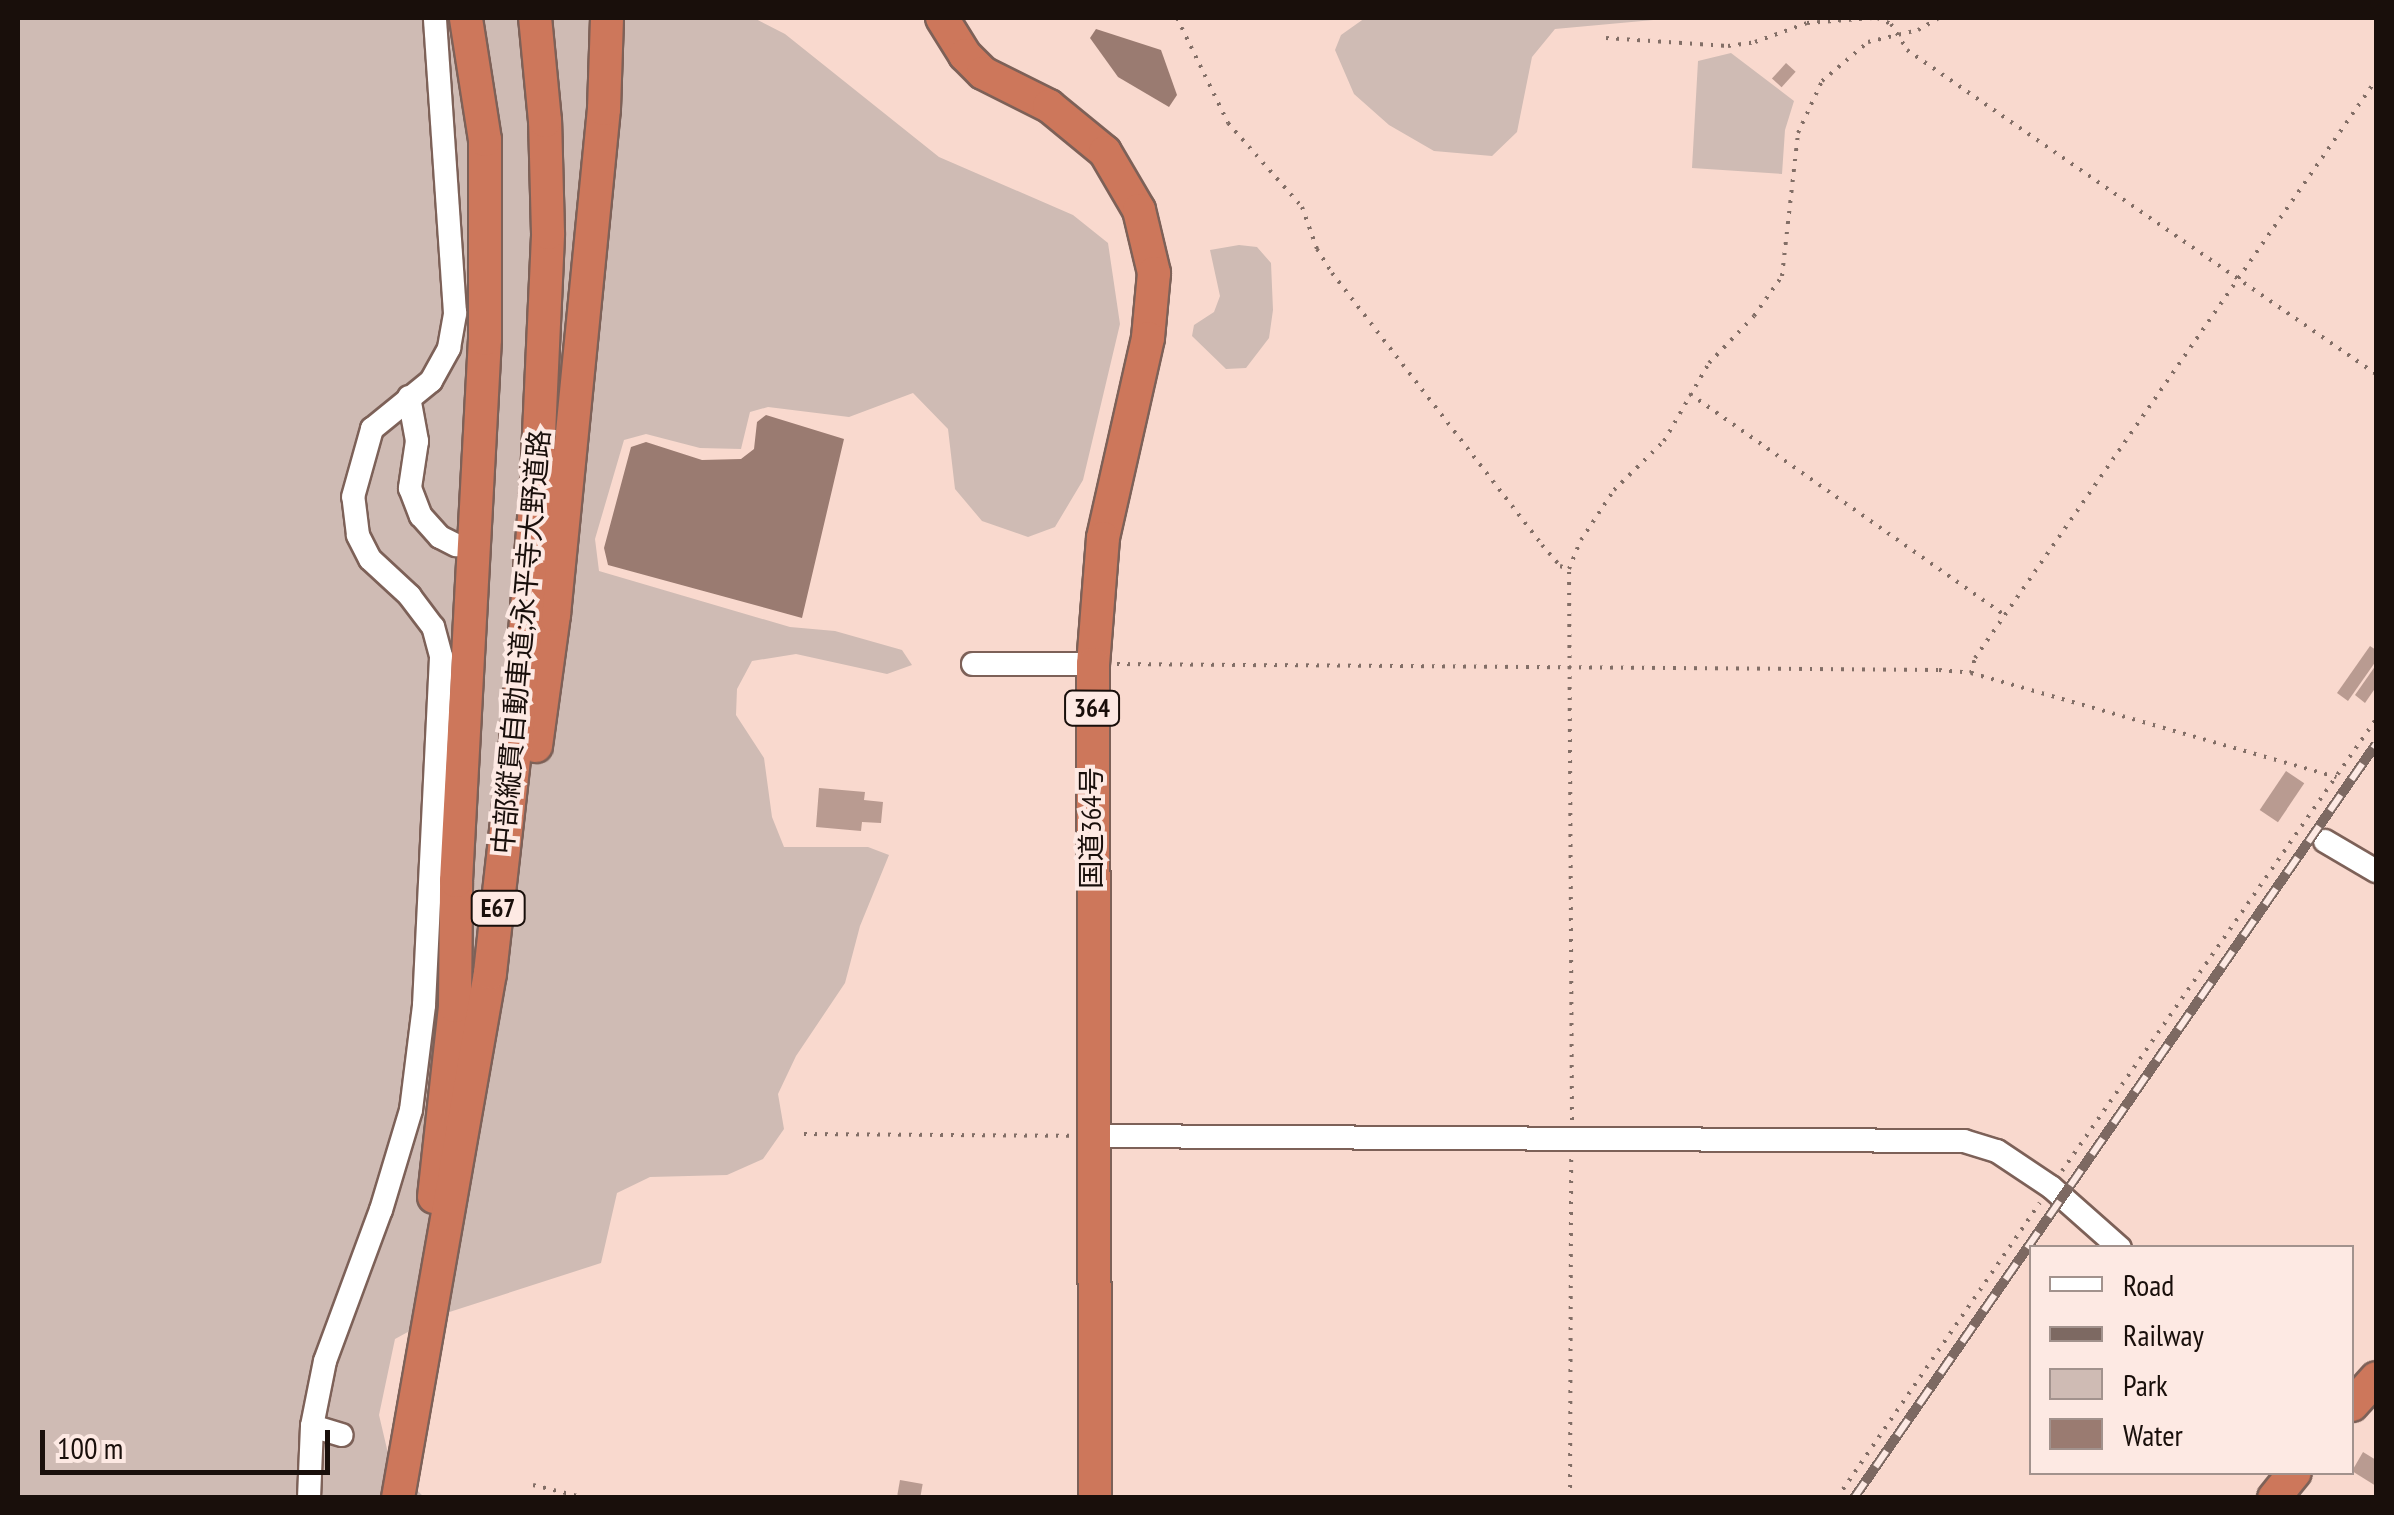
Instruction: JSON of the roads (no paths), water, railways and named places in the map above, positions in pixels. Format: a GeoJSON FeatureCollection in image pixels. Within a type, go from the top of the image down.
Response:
{"type":"FeatureCollection","features":[{"type":"Feature","properties":{"kind":"highway"},"geometry":{"type":"LineString","coordinates":[[422,1351],[438,1150],[455,1006],[456,881],[485,339],[485,140],[466,18]]}},
{"type":"Feature","properties":{"kind":"highway","name":"中部縦貫自動車道;永平寺大野道路"},"geometry":{"type":"LineString","coordinates":[[398,1498],[490,973],[541,613],[546,158],[535,18]]}},
{"type":"Feature","properties":{"kind":"highway"},"geometry":{"type":"LineString","coordinates":[[541,613],[578,344],[604,109],[607,18]]}},
{"type":"Feature","properties":{"kind":"highway","name":"国道364号"},"geometry":{"type":"LineString","coordinates":[[942,18],[964,55],[983,73],[1050,106],[1105,152],[1139,210],[1148,242],[1153,305],[1112,485],[1093,664],[1095,1498]]}},
{"type":"Feature","properties":{"kind":"highway"},"geometry":{"type":"LineString","coordinates":[[2274,1498],[2293,1475]]}},
{"type":"Feature","properties":{"kind":"street"},"geometry":{"type":"LineString","coordinates":[[308,1498],[312,1426],[330,1346],[381,1210],[411,1110],[424,1005],[441,656],[433,627],[410,596],[370,559],[358,535],[354,496],[372,429],[431,380],[449,348],[455,313],[435,18]]}},
{"type":"Feature","properties":{"kind":"street"},"geometry":{"type":"LineString","coordinates":[[409,397],[417,441],[410,488],[421,516],[440,536],[456,545]]}},
{"type":"Feature","properties":{"kind":"street"},"geometry":{"type":"LineString","coordinates":[[973,664],[1093,664]]}},
{"type":"Feature","properties":{"kind":"street"},"geometry":{"type":"LineString","coordinates":[[2325,841],[2376,871]]}},
{"type":"Feature","properties":{"kind":"street"},"geometry":{"type":"LineString","coordinates":[[1092,1136],[1964,1141],[1998,1151],[2052,1186],[2117,1245]]}},
{"type":"Feature","properties":{"kind":"street"},"geometry":{"type":"LineString","coordinates":[[312,1426],[342,1435]]}},
{"type":"Feature","properties":{"kind":"water"},"geometry":{"type":"Polygon","coordinates":[[[1096,29],[1161,50],[1177,95],[1169,107],[1118,77],[1090,38],[1096,29]]]}},
{"type":"Feature","properties":{"kind":"water"},"geometry":{"type":"Polygon","coordinates":[[[766,415],[844,439],[802,618],[608,565],[604,548],[631,447],[646,442],[702,460],[741,459],[754,449],[757,422],[766,415]]]}},
{"type":"Feature","properties":{"kind":"railway"},"geometry":{"type":"LineString","coordinates":[[2029,1245],[2376,744]]}},
{"type":"Feature","properties":{"kind":"railway"},"geometry":{"type":"LineString","coordinates":[[1854,1498],[2029,1245]]}}]}
